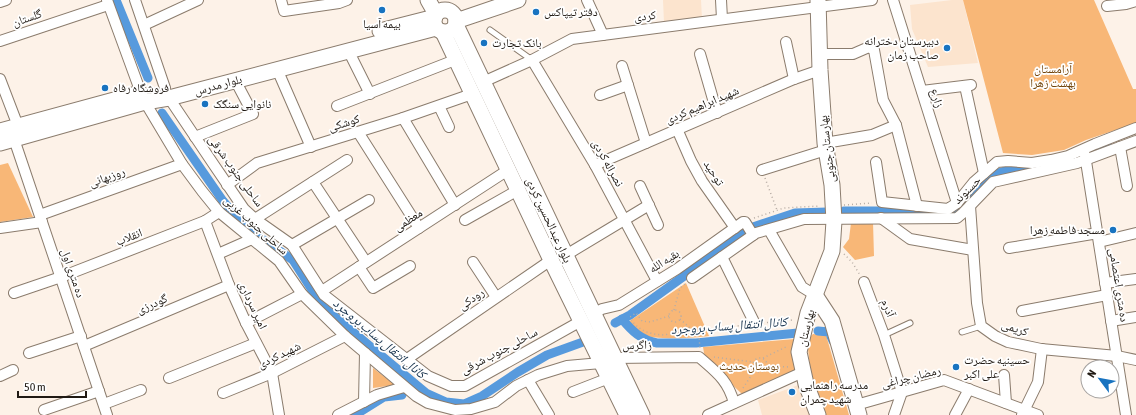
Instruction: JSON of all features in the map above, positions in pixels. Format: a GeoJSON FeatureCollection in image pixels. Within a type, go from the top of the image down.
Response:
{"type":"FeatureCollection","features":[{"type":"Feature","properties":{"kind":"main road"},"geometry":{"type":"LineString","coordinates":[[428,0],[445,18]]}},
{"type":"Feature","properties":{"kind":"main road"},"geometry":{"type":"LineString","coordinates":[[445,18],[487,0]]}},
{"type":"Feature","properties":{"kind":"main road"},"geometry":{"type":"LineString","coordinates":[[445,18],[518,0]]}},
{"type":"Feature","properties":{"kind":"main road","name":"بهارستان جنوبی"},"geometry":{"type":"LineString","coordinates":[[815,295],[832,251],[834,212],[832,185],[826,147],[820,70],[819,3]]}},
{"type":"Feature","properties":{"kind":"main road","name":"بلوار مدرس"},"geometry":{"type":"LineString","coordinates":[[0,131],[11,136],[143,98],[235,80],[348,50],[445,18]]}},
{"type":"Feature","properties":{"kind":"main road","name":"بلوار مدرس"},"geometry":{"type":"LineString","coordinates":[[167,93],[445,18]]}},
{"type":"Feature","properties":{"kind":"main road","name":"بلوار عبدالحسین کردی"},"geometry":{"type":"LineString","coordinates":[[445,18],[469,54],[566,255],[587,318]]}},
{"type":"Feature","properties":{"kind":"main road","name":"بلوار عبدالحسین کردی"},"geometry":{"type":"LineString","coordinates":[[445,18],[456,60],[551,260],[587,318],[607,360],[642,415]]}},
{"type":"Feature","properties":{"kind":"main road"},"geometry":{"type":"LineString","coordinates":[[456,60],[458,54],[462,52],[469,54]]}},
{"type":"Feature","properties":{"kind":"main road","name":"بهارستان"},"geometry":{"type":"LineString","coordinates":[[815,295],[808,313],[799,352],[806,384],[818,415]]}},
{"type":"Feature","properties":{"kind":"main road","name":"بهارستان"},"geometry":{"type":"LineString","coordinates":[[815,295],[832,321],[858,410]]}},
{"type":"Feature","properties":{"kind":"main road","name":"بلوار عبدالحسین کردی"},"geometry":{"type":"LineString","coordinates":[[607,360],[609,378],[627,415]]}},
{"type":"Feature","properties":{"kind":"street"},"geometry":{"type":"LineString","coordinates":[[0,2],[6,0]]}},
{"type":"Feature","properties":{"kind":"street","name":"ساحلی جنوب شرقی"},"geometry":{"type":"LineString","coordinates":[[134,0],[167,93],[195,138],[244,209],[255,219],[292,244],[324,295],[428,376],[443,384],[451,386],[465,386],[587,318]]}},
{"type":"Feature","properties":{"kind":"street"},"geometry":{"type":"LineString","coordinates":[[144,25],[198,0]]}},
{"type":"Feature","properties":{"kind":"street"},"geometry":{"type":"LineString","coordinates":[[281,0],[284,11],[339,3],[347,0]]}},
{"type":"Feature","properties":{"kind":"street"},"geometry":{"type":"LineString","coordinates":[[587,0],[603,35]]}},
{"type":"Feature","properties":{"kind":"street"},"geometry":{"type":"LineString","coordinates":[[721,0],[722,19]]}},
{"type":"Feature","properties":{"kind":"street"},"geometry":{"type":"LineString","coordinates":[[819,3],[872,0]]}},
{"type":"Feature","properties":{"kind":"street","name":"زارع"},"geometry":{"type":"LineString","coordinates":[[893,0],[958,203]]}},
{"type":"Feature","properties":{"kind":"street"},"geometry":{"type":"LineString","coordinates":[[1107,6],[1126,4],[1136,1]]}},
{"type":"Feature","properties":{"kind":"street","name":"گلستان"},"geometry":{"type":"LineString","coordinates":[[0,41],[108,2]]}},
{"type":"Feature","properties":{"kind":"street","name":"ساحلی جنوب غربی"},"geometry":{"type":"LineString","coordinates":[[108,2],[143,98],[182,164],[202,191],[219,212],[279,261],[302,294],[345,336],[416,396],[428,403],[455,410],[471,409],[495,402],[516,386],[538,375],[567,366],[607,360]]}},
{"type":"Feature","properties":{"kind":"street","name":"کردی"},"geometry":{"type":"LineString","coordinates":[[483,82],[532,60],[572,39],[722,19],[819,3]]}},
{"type":"Feature","properties":{"kind":"street"},"geometry":{"type":"LineString","coordinates":[[786,42],[794,79]]}},
{"type":"Feature","properties":{"kind":"street"},"geometry":{"type":"LineString","coordinates":[[820,54],[853,54],[869,47],[874,50],[883,100],[896,125],[917,206]]}},
{"type":"Feature","properties":{"kind":"street"},"geometry":{"type":"LineString","coordinates":[[348,50],[370,94]]}},
{"type":"Feature","properties":{"kind":"street"},"geometry":{"type":"LineString","coordinates":[[700,54],[717,113]]}},
{"type":"Feature","properties":{"kind":"street"},"geometry":{"type":"LineString","coordinates":[[337,106],[456,60]]}},
{"type":"Feature","properties":{"kind":"street","name":"نصراله کردی"},"geometry":{"type":"LineString","coordinates":[[532,60],[595,165],[656,281]]}},
{"type":"Feature","properties":{"kind":"street"},"geometry":{"type":"LineString","coordinates":[[622,66],[646,143]]}},
{"type":"Feature","properties":{"kind":"street"},"geometry":{"type":"LineString","coordinates":[[277,69],[311,146]]}},
{"type":"Feature","properties":{"kind":"street","name":"شهید ابراهیم کردی"},"geometry":{"type":"LineString","coordinates":[[595,165],[794,79],[820,70]]}},
{"type":"Feature","properties":{"kind":"street"},"geometry":{"type":"LineString","coordinates":[[195,138],[253,114],[235,80]]}},
{"type":"Feature","properties":{"kind":"street","name":"ده متری اول"},"geometry":{"type":"LineString","coordinates":[[0,81],[11,136],[41,218],[107,415]]}},
{"type":"Feature","properties":{"kind":"street"},"geometry":{"type":"LineString","coordinates":[[600,95],[628,85]]}},
{"type":"Feature","properties":{"kind":"street"},"geometry":{"type":"LineString","coordinates":[[922,91],[968,86],[984,173]]}},
{"type":"Feature","properties":{"kind":"street","name":"کوشکی"},"geometry":{"type":"LineString","coordinates":[[227,185],[257,163],[403,118],[472,94]]}},
{"type":"Feature","properties":{"kind":"street"},"geometry":{"type":"LineString","coordinates":[[439,106],[449,127]]}},
{"type":"Feature","properties":{"kind":"street"},"geometry":{"type":"LineString","coordinates":[[403,118],[455,205]]}},
{"type":"Feature","properties":{"kind":"street"},"geometry":{"type":"LineString","coordinates":[[762,170],[826,147],[872,135],[896,125]]}},
{"type":"Feature","properties":{"kind":"street","name":"حسنوند"},"geometry":{"type":"LineString","coordinates":[[882,202],[948,209],[958,203],[984,173],[997,162],[1008,161],[1032,163],[1068,156],[1136,128]]}},
{"type":"Feature","properties":{"kind":"street","name":"توحید"},"geometry":{"type":"LineString","coordinates":[[677,129],[691,161],[702,181],[735,228]]}},
{"type":"Feature","properties":{"kind":"street"},"geometry":{"type":"LineString","coordinates":[[358,132],[419,228]]}},
{"type":"Feature","properties":{"kind":"street","name":"حسنوند"},"geometry":{"type":"LineString","coordinates":[[692,278],[753,235],[768,230],[834,212],[880,218],[957,218],[993,182],[1077,163],[1136,141]]}},
{"type":"Feature","properties":{"kind":"street"},"geometry":{"type":"LineString","coordinates":[[1120,147],[1127,186]]}},
{"type":"Feature","properties":{"kind":"street","name":"ده متری اعتصامی"},"geometry":{"type":"LineString","coordinates":[[1084,149],[1126,412]]}},
{"type":"Feature","properties":{"kind":"street"},"geometry":{"type":"LineString","coordinates":[[255,219],[347,160]]}},
{"type":"Feature","properties":{"kind":"street"},"geometry":{"type":"LineString","coordinates":[[876,162],[882,202]]}},
{"type":"Feature","properties":{"kind":"street","name":"روزبهانی"},"geometry":{"type":"LineString","coordinates":[[0,228],[41,218],[182,164]]}},
{"type":"Feature","properties":{"kind":"street","name":"معظمی"},"geometry":{"type":"LineString","coordinates":[[322,291],[508,170]]}},
{"type":"Feature","properties":{"kind":"street"},"geometry":{"type":"LineString","coordinates":[[313,182],[337,218],[363,265],[373,288],[410,266]]}},
{"type":"Feature","properties":{"kind":"street"},"geometry":{"type":"LineString","coordinates":[[640,186],[658,225]]}},
{"type":"Feature","properties":{"kind":"street"},"geometry":{"type":"LineString","coordinates":[[465,220],[518,190]]}},
{"type":"Feature","properties":{"kind":"street"},"geometry":{"type":"LineString","coordinates":[[292,244],[369,200]]}},
{"type":"Feature","properties":{"kind":"street"},"geometry":{"type":"LineString","coordinates":[[566,255],[649,205]]}},
{"type":"Feature","properties":{"kind":"street"},"geometry":{"type":"LineString","coordinates":[[970,206],[977,303],[981,326]]}},
{"type":"Feature","properties":{"kind":"street"},"geometry":{"type":"LineString","coordinates":[[206,221],[219,212]]}},
{"type":"Feature","properties":{"kind":"street"},"geometry":{"type":"LineString","coordinates":[[880,218],[910,239],[973,250]]}},
{"type":"Feature","properties":{"kind":"street","name":"امیر سرداری"},"geometry":{"type":"LineString","coordinates":[[206,221],[229,285],[246,323],[272,373],[279,415]]}},
{"type":"Feature","properties":{"kind":"street","name":"انقلاب"},"geometry":{"type":"LineString","coordinates":[[14,293],[61,277],[206,221]]}},
{"type":"Feature","properties":{"kind":"street"},"geometry":{"type":"LineString","coordinates":[[745,222],[753,235]]}},
{"type":"Feature","properties":{"kind":"street","name":"بقیه الله"},"geometry":{"type":"LineString","coordinates":[[587,318],[602,309],[619,305],[677,269],[745,222]]}},
{"type":"Feature","properties":{"kind":"street"},"geometry":{"type":"LineString","coordinates":[[768,230],[802,287],[815,295]]}},
{"type":"Feature","properties":{"kind":"street"},"geometry":{"type":"LineString","coordinates":[[1009,248],[1136,234]]}},
{"type":"Feature","properties":{"kind":"street"},"geometry":{"type":"LineString","coordinates":[[218,254],[252,239]]}},
{"type":"Feature","properties":{"kind":"street"},"geometry":{"type":"LineString","coordinates":[[722,257],[755,324]]}},
{"type":"Feature","properties":{"kind":"street","name":"رودکی"},"geometry":{"type":"LineString","coordinates":[[407,359],[551,260]]}},
{"type":"Feature","properties":{"kind":"street"},"geometry":{"type":"LineString","coordinates":[[473,262],[496,297]]}},
{"type":"Feature","properties":{"kind":"street"},"geometry":{"type":"LineString","coordinates":[[1106,283],[1136,278]]}},
{"type":"Feature","properties":{"kind":"street","name":"آذرم"},"geometry":{"type":"LineString","coordinates":[[864,282],[884,335],[902,392]]}},
{"type":"Feature","properties":{"kind":"street","name":"گودرزی"},"geometry":{"type":"LineString","coordinates":[[84,346],[229,285]]}},
{"type":"Feature","properties":{"kind":"street"},"geometry":{"type":"LineString","coordinates":[[246,323],[302,294]]}},
{"type":"Feature","properties":{"kind":"street"},"geometry":{"type":"LineString","coordinates":[[1022,311],[1107,295]]}},
{"type":"Feature","properties":{"kind":"street"},"geometry":{"type":"LineString","coordinates":[[1111,321],[1136,317]]}},
{"type":"Feature","properties":{"kind":"street","name":"کریمی"},"geometry":{"type":"LineString","coordinates":[[981,326],[995,336],[1008,342],[1042,349],[1117,356],[1136,360]]}},
{"type":"Feature","properties":{"kind":"street"},"geometry":{"type":"LineString","coordinates":[[29,353],[81,336]]}},
{"type":"Feature","properties":{"kind":"street","name":"شهید کردی"},"geometry":{"type":"LineString","coordinates":[[223,393],[272,373],[345,336]]}},
{"type":"Feature","properties":{"kind":"street","name":"شهید کردی"},"geometry":{"type":"LineString","coordinates":[[169,378],[256,343]]}},
{"type":"Feature","properties":{"kind":"street"},"geometry":{"type":"LineString","coordinates":[[1023,412],[1038,382],[1042,349]]}},
{"type":"Feature","properties":{"kind":"street"},"geometry":{"type":"LineString","coordinates":[[364,402],[365,353]]}},
{"type":"Feature","properties":{"kind":"street","name":"زاگرس"},"geometry":{"type":"LineString","coordinates":[[607,360],[699,357],[724,380],[731,392],[732,406]]}},
{"type":"Feature","properties":{"kind":"street"},"geometry":{"type":"LineString","coordinates":[[708,415],[732,406],[803,369]]}},
{"type":"Feature","properties":{"kind":"street"},"geometry":{"type":"LineString","coordinates":[[0,376],[13,370]]}},
{"type":"Feature","properties":{"kind":"street"},"geometry":{"type":"LineString","coordinates":[[1004,376],[1006,403]]}},
{"type":"Feature","properties":{"kind":"street"},"geometry":{"type":"LineString","coordinates":[[573,392],[609,378]]}},
{"type":"Feature","properties":{"kind":"street"},"geometry":{"type":"LineString","coordinates":[[528,380],[549,415]]}},
{"type":"Feature","properties":{"kind":"street","name":"رمضان چراغی"},"geometry":{"type":"LineString","coordinates":[[858,410],[902,392],[944,380],[1006,403],[1023,412],[1038,415]]}},
{"type":"Feature","properties":{"kind":"street"},"geometry":{"type":"LineString","coordinates":[[338,415],[377,395],[404,387]]}},
{"type":"Feature","properties":{"kind":"street"},"geometry":{"type":"LineString","coordinates":[[955,415],[969,389]]}},
{"type":"Feature","properties":{"kind":"street"},"geometry":{"type":"LineString","coordinates":[[104,404],[141,390]]}},
{"type":"Feature","properties":{"kind":"street"},"geometry":{"type":"LineString","coordinates":[[44,410],[99,391]]}},
{"type":"Feature","properties":{"kind":"street"},"geometry":{"type":"LineString","coordinates":[[894,415],[902,392]]}},
{"type":"Feature","properties":{"kind":"street"},"geometry":{"type":"LineString","coordinates":[[1126,412],[1135,415]]}},
{"type":"Feature","properties":{"kind":"lane"},"geometry":{"type":"LineString","coordinates":[[490,30],[532,60]]}},
{"type":"Feature","properties":{"kind":"lane"},"geometry":{"type":"LineString","coordinates":[[884,335],[910,323]]}},
{"type":"Feature","properties":{"kind":"lane"},"geometry":{"type":"LineString","coordinates":[[962,332],[981,326]]}},
{"type":"Feature","properties":{"kind":"path"},"geometry":{"type":"LineString","coordinates":[[762,170],[777,210]]}},
{"type":"Feature","properties":{"kind":"path"},"geometry":{"type":"LineString","coordinates":[[745,222],[784,208],[834,212],[882,202]]}},
{"type":"Feature","properties":{"kind":"path"},"geometry":{"type":"LineString","coordinates":[[832,243],[852,262],[864,282]]}},
{"type":"Feature","properties":{"kind":"path"},"geometry":{"type":"LineString","coordinates":[[692,278],[680,288],[674,310],[670,312],[669,316],[650,322],[642,321],[636,313],[630,317],[633,324],[652,334],[662,335],[713,329]]}},
{"type":"Feature","properties":{"kind":"path"},"geometry":{"type":"LineString","coordinates":[[674,310],[678,311],[680,314],[680,319],[699,336],[700,350],[702,353]]}},
{"type":"Feature","properties":{"kind":"path"},"geometry":{"type":"LineString","coordinates":[[669,316],[670,320],[673,322],[677,322],[680,319]]}},
{"type":"Feature","properties":{"kind":"path"},"geometry":{"type":"LineString","coordinates":[[713,357],[753,362],[758,358],[763,358],[802,339]]}},
{"type":"Feature","properties":{"kind":"path"},"geometry":{"type":"LineString","coordinates":[[763,358],[767,363],[767,366]]}},
{"type":"Feature","properties":{"kind":"path"},"geometry":{"type":"LineString","coordinates":[[753,362],[753,367],[755,370]]}},
{"type":"Feature","properties":{"kind":"path"},"geometry":{"type":"LineString","coordinates":[[767,366],[803,369]]}},
{"type":"Feature","properties":{"kind":"path"},"geometry":{"type":"LineString","coordinates":[[755,370],[759,372],[763,371],[767,366]]}},
{"type":"Feature","properties":{"kind":"path"},"geometry":{"type":"LineString","coordinates":[[732,406],[755,370]]}},
{"type":"Feature","properties":{"kind":"shaded area"},"geometry":{"type":"Polygon","coordinates":[[[663,0],[701,0],[702,19],[664,23],[663,0]]]}},
{"type":"Feature","properties":{"kind":"shaded area","name":"دبیرستان دخترانه صاحب زمان"},"geometry":{"type":"Polygon","coordinates":[[[963,0],[978,63],[928,67],[912,29],[910,5],[963,0]]]}},
{"type":"Feature","properties":{"kind":"shaded area","name":"مدرسه راهنمایی شهید چمران"},"geometry":{"type":"Polygon","coordinates":[[[801,384],[812,415],[762,415],[758,400],[801,384]]]}},
{"type":"Feature","properties":{"kind":"green space","name":"آرامستان بهشت زهرا"},"geometry":{"type":"Polygon","coordinates":[[[963,0],[1094,0],[1133,89],[1136,89],[1136,123],[1086,140],[1064,150],[1032,155],[1003,153],[963,0]]]}},
{"type":"Feature","properties":{"kind":"green space"},"geometry":{"type":"Polygon","coordinates":[[[8,163],[33,217],[0,222],[0,165],[8,163]]]}},
{"type":"Feature","properties":{"kind":"green space"},"geometry":{"type":"Polygon","coordinates":[[[873,222],[874,256],[855,260],[843,247],[849,239],[851,223],[873,222]]]}},
{"type":"Feature","properties":{"kind":"green space","name":"بوستان حدیث"},"geometry":{"type":"Polygon","coordinates":[[[686,283],[709,336],[693,338],[663,338],[645,336],[639,333],[628,322],[686,283]]]}},
{"type":"Feature","properties":{"kind":"green space"},"geometry":{"type":"Polygon","coordinates":[[[813,334],[826,335],[849,415],[826,415],[816,387],[809,359],[808,339],[813,334]]]}},
{"type":"Feature","properties":{"kind":"green space","name":"بوستان حدیث"},"geometry":{"type":"Polygon","coordinates":[[[795,339],[798,369],[742,394],[705,359],[703,347],[795,339]]]}},
{"type":"Feature","properties":{"kind":"green space"},"geometry":{"type":"Polygon","coordinates":[[[373,368],[395,385],[373,388],[373,368]]]}},
{"type":"Feature","properties":{"kind":"waterway","name":"کانال انتقال پساب بروجرد"},"geometry":{"type":"LineString","coordinates":[[116,0],[148,78]]}},
{"type":"Feature","properties":{"kind":"waterway","name":"کانال انتقال پساب بروجرد"},"geometry":{"type":"LineString","coordinates":[[162,113],[223,201],[246,228],[293,260],[323,307],[426,393],[446,402],[464,404],[482,396],[547,355],[583,342]]}},
{"type":"Feature","properties":{"kind":"waterway","name":"کانال انتقال پساب بروجرد"},"geometry":{"type":"LineString","coordinates":[[1090,152],[1108,146]]}},
{"type":"Feature","properties":{"kind":"waterway","name":"کانال انتقال پساب بروجرد"},"geometry":{"type":"LineString","coordinates":[[951,211],[957,209],[967,201],[984,182],[994,175],[1000,172],[1037,166]]}},
{"type":"Feature","properties":{"kind":"waterway","name":"کانال انتقال پساب بروجرد"},"geometry":{"type":"LineString","coordinates":[[844,211],[930,211]]}},
{"type":"Feature","properties":{"kind":"waterway","name":"کانال انتقال پساب بروجرد"},"geometry":{"type":"LineString","coordinates":[[753,227],[795,213],[827,212]]}},
{"type":"Feature","properties":{"kind":"waterway","name":"کانال انتقال پساب بروجرد"},"geometry":{"type":"LineString","coordinates":[[615,323],[630,315],[744,233]]}},
{"type":"Feature","properties":{"kind":"waterway","name":"کانال انتقال پساب بروجرد"},"geometry":{"type":"LineString","coordinates":[[622,319],[637,334],[646,340],[657,343],[696,343],[798,333]]}},
{"type":"Feature","properties":{"kind":"waterway"},"geometry":{"type":"LineString","coordinates":[[818,331],[829,332],[833,341]]}},
{"type":"Feature","properties":{"kind":"waterway"},"geometry":{"type":"LineString","coordinates":[[355,415],[384,397],[402,395]]}},
{"type":"Feature","properties":{"kind":"place","name":"بیمه آسیا"},"geometry":{"type":"Point","coordinates":[382,10]}},
{"type":"Feature","properties":{"kind":"place","name":"دفتر تیپاکس"},"geometry":{"type":"Point","coordinates":[536,12]}},
{"type":"Feature","properties":{"kind":"place","name":"بانک تجارت"},"geometry":{"type":"Point","coordinates":[484,43]}},
{"type":"Feature","properties":{"kind":"place","name":"دبیرستان دخترانه صاحب زمان"},"geometry":{"type":"Point","coordinates":[947,48]}},
{"type":"Feature","properties":{"kind":"place","name":"فروشگاه رفاه"},"geometry":{"type":"Point","coordinates":[105,88]}},
{"type":"Feature","properties":{"kind":"place","name":"نانوایی سنگک"},"geometry":{"type":"Point","coordinates":[205,104]}},
{"type":"Feature","properties":{"kind":"place","name":"مسجد فاطمه زهرا"},"geometry":{"type":"Point","coordinates":[1113,230]}},
{"type":"Feature","properties":{"kind":"place","name":"حسینیه حضرت علی اکبر"},"geometry":{"type":"Point","coordinates":[956,367]}},
{"type":"Feature","properties":{"kind":"place","name":"مدرسه راهنمایی شهید چمران"},"geometry":{"type":"Point","coordinates":[792,392]}}]}
